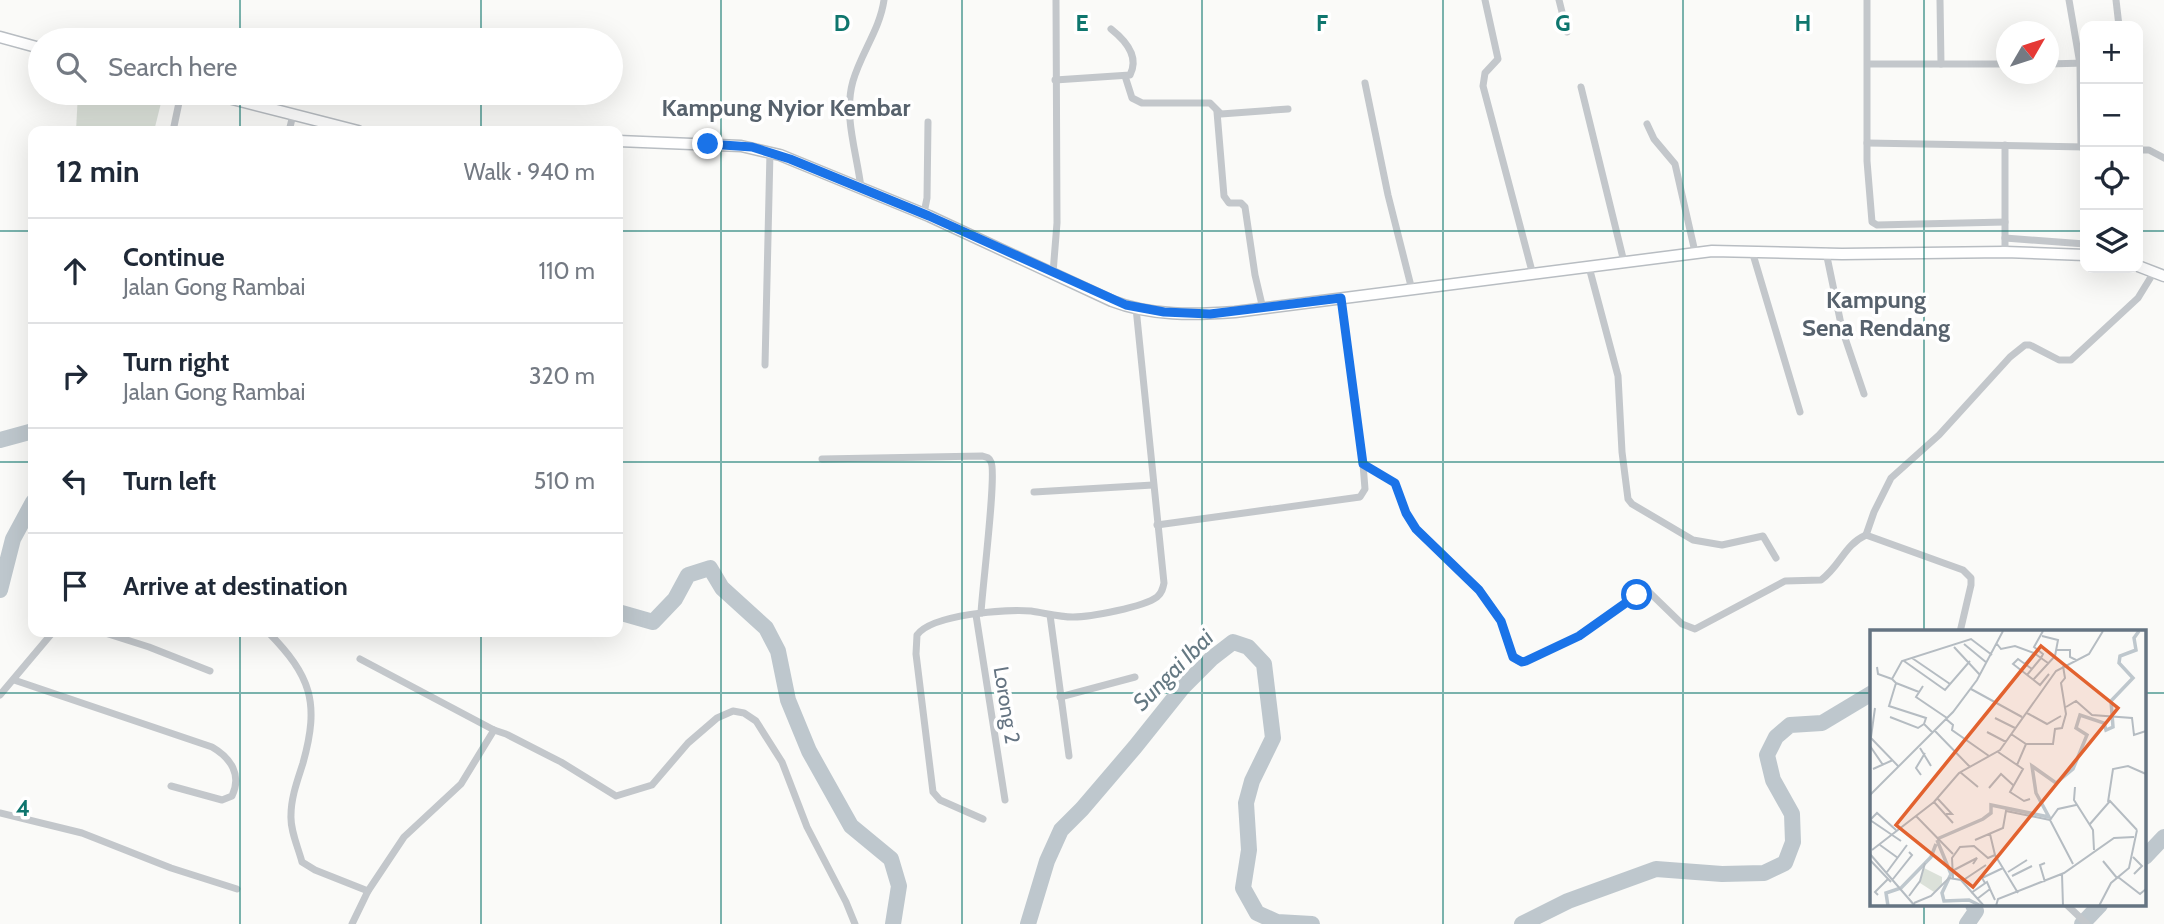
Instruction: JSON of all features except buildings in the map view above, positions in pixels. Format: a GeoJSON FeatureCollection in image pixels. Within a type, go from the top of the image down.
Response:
{"type":"FeatureCollection","features":[{"type":"Feature","properties":{"kind":"main road"},"geometry":{"type":"LineString","coordinates":[[0,37],[28,45]]}},
{"type":"Feature","properties":{"kind":"main road"},"geometry":{"type":"LineString","coordinates":[[255,105],[293,115],[320,126]]}},
{"type":"Feature","properties":{"kind":"main road"},"geometry":{"type":"LineString","coordinates":[[623,141],[741,146],[770,152],[924,214],[1112,301],[1136,308],[1190,314],[1263,309],[1695,252],[2005,252],[2080,255]]}},
{"type":"Feature","properties":{"kind":"main road"},"geometry":{"type":"LineString","coordinates":[[2143,269],[2164,276]]}},
{"type":"Feature","properties":{"kind":"street"},"geometry":{"type":"LineString","coordinates":[[861,188],[850,118],[851,93],[884,0]]}},
{"type":"Feature","properties":{"kind":"street"},"geometry":{"type":"LineString","coordinates":[[1052,273],[1057,234],[1056,0]]}},
{"type":"Feature","properties":{"kind":"street"},"geometry":{"type":"LineString","coordinates":[[1485,0],[1497,58],[1485,73],[1483,86],[1534,275]]}},
{"type":"Feature","properties":{"kind":"street"},"geometry":{"type":"LineString","coordinates":[[1559,0],[1567,32]]}},
{"type":"Feature","properties":{"kind":"street"},"geometry":{"type":"LineString","coordinates":[[1867,0],[1868,64],[1865,83],[1868,197],[1874,224],[2005,222]]}},
{"type":"Feature","properties":{"kind":"street"},"geometry":{"type":"LineString","coordinates":[[1940,0],[1941,64]]}},
{"type":"Feature","properties":{"kind":"street"},"geometry":{"type":"LineString","coordinates":[[2069,0],[2080,50]]}},
{"type":"Feature","properties":{"kind":"street"},"geometry":{"type":"LineString","coordinates":[[2116,0],[2118,21]]}},
{"type":"Feature","properties":{"kind":"street"},"geometry":{"type":"LineString","coordinates":[[1055,80],[1129,75],[1133,70],[1132,54],[1124,39],[1111,29]]}},
{"type":"Feature","properties":{"kind":"street"},"geometry":{"type":"LineString","coordinates":[[1868,64],[1996,64]]}},
{"type":"Feature","properties":{"kind":"street"},"geometry":{"type":"LineString","coordinates":[[2059,64],[2080,64]]}},
{"type":"Feature","properties":{"kind":"street"},"geometry":{"type":"LineString","coordinates":[[1125,76],[1132,98],[1136,101],[1210,103],[1221,114],[1288,110]]}},
{"type":"Feature","properties":{"kind":"street"},"geometry":{"type":"LineString","coordinates":[[1365,83],[1388,195],[1412,290]]}},
{"type":"Feature","properties":{"kind":"street"},"geometry":{"type":"LineString","coordinates":[[1581,87],[1624,262]]}},
{"type":"Feature","properties":{"kind":"street"},"geometry":{"type":"LineString","coordinates":[[174,126],[178,105]]}},
{"type":"Feature","properties":{"kind":"street"},"geometry":{"type":"LineString","coordinates":[[1217,112],[1224,196],[1229,203],[1241,203],[1245,207],[1263,309]]}},
{"type":"Feature","properties":{"kind":"street"},"geometry":{"type":"LineString","coordinates":[[290,126],[293,115]]}},
{"type":"Feature","properties":{"kind":"street"},"geometry":{"type":"LineString","coordinates":[[924,214],[927,198],[928,122]]}},
{"type":"Feature","properties":{"kind":"street"},"geometry":{"type":"LineString","coordinates":[[1647,124],[1654,139],[1675,164],[1695,252]]}},
{"type":"Feature","properties":{"kind":"street"},"geometry":{"type":"LineString","coordinates":[[1867,143],[2080,147]]}},
{"type":"Feature","properties":{"kind":"street"},"geometry":{"type":"LineString","coordinates":[[2005,145],[2005,252]]}},
{"type":"Feature","properties":{"kind":"street"},"geometry":{"type":"LineString","coordinates":[[2143,150],[2149,150],[2164,158]]}},
{"type":"Feature","properties":{"kind":"street"},"geometry":{"type":"LineString","coordinates":[[765,365],[770,152]]}},
{"type":"Feature","properties":{"kind":"street"},"geometry":{"type":"LineString","coordinates":[[2005,238],[2080,244]]}},
{"type":"Feature","properties":{"kind":"street"},"geometry":{"type":"LineString","coordinates":[[1752,251],[1800,412]]}},
{"type":"Feature","properties":{"kind":"street"},"geometry":{"type":"LineString","coordinates":[[1826,252],[1842,330],[1864,394]]}},
{"type":"Feature","properties":{"kind":"street"},"geometry":{"type":"LineString","coordinates":[[1589,267],[1618,376],[1622,453],[1628,499],[1632,505],[1693,540],[1722,545],[1763,536],[1776,558]]}},
{"type":"Feature","properties":{"kind":"street"},"geometry":{"type":"LineString","coordinates":[[1363,464],[1395,483],[1410,520],[1479,590],[1501,621],[1513,657],[1522,662],[1579,636],[1647,590],[1682,624],[1695,629],[1785,581],[1821,580],[1841,560],[1850,544],[1867,535],[1874,512],[1891,478],[1939,435],[2010,357],[2025,345],[2030,345],[2059,360],[2071,360],[2138,298],[2154,272]]}},
{"type":"Feature","properties":{"kind":"street"},"geometry":{"type":"LineString","coordinates":[[1157,525],[1360,497],[1365,489],[1363,464],[1341,298]]}},
{"type":"Feature","properties":{"kind":"street"},"geometry":{"type":"LineString","coordinates":[[983,819],[940,800],[933,792],[915,643],[921,630],[947,619],[991,610],[1074,617],[1140,604],[1156,598],[1162,592],[1164,583],[1136,308]]}},
{"type":"Feature","properties":{"kind":"street","name":"Lorong 2"},"geometry":{"type":"LineString","coordinates":[[822,459],[982,456],[992,462],[992,485],[978,614],[1005,800]]}},
{"type":"Feature","properties":{"kind":"street"},"geometry":{"type":"LineString","coordinates":[[1034,492],[1153,485]]}},
{"type":"Feature","properties":{"kind":"street"},"geometry":{"type":"LineString","coordinates":[[1867,535],[1968,574],[1971,585],[1960,630]]}},
{"type":"Feature","properties":{"kind":"street"},"geometry":{"type":"LineString","coordinates":[[1050,615],[1069,756]]}},
{"type":"Feature","properties":{"kind":"street"},"geometry":{"type":"LineString","coordinates":[[0,695],[49,637]]}},
{"type":"Feature","properties":{"kind":"street"},"geometry":{"type":"LineString","coordinates":[[118,637],[210,671]]}},
{"type":"Feature","properties":{"kind":"street"},"geometry":{"type":"LineString","coordinates":[[273,637],[282,646],[310,692],[311,726],[290,816],[302,862],[314,870],[368,891]]}},
{"type":"Feature","properties":{"kind":"street"},"geometry":{"type":"LineString","coordinates":[[360,659],[561,762],[612,795],[619,796],[648,787],[688,743],[717,718],[733,711],[748,715],[756,722],[782,762],[807,827],[846,901],[855,924]]}},
{"type":"Feature","properties":{"kind":"street"},"geometry":{"type":"LineString","coordinates":[[1060,697],[1135,677]]}},
{"type":"Feature","properties":{"kind":"street"},"geometry":{"type":"LineString","coordinates":[[14,680],[212,747],[230,761],[237,779],[232,796],[222,800],[171,786]]}},
{"type":"Feature","properties":{"kind":"street"},"geometry":{"type":"LineString","coordinates":[[352,924],[368,891],[404,836],[461,784],[494,730]]}},
{"type":"Feature","properties":{"kind":"street"},"geometry":{"type":"LineString","coordinates":[[0,813],[82,834],[236,889]]}},
{"type":"Feature","properties":{"kind":"street"},"geometry":{"type":"LineString","coordinates":[[2068,906],[2087,924]]}},
{"type":"Feature","properties":{"kind":"shaded area"},"geometry":{"type":"Polygon","coordinates":[[[77,105],[160,105],[155,126],[76,126],[77,105]]]}},
{"type":"Feature","properties":{"kind":"waterway"},"geometry":{"type":"LineString","coordinates":[[0,440],[28,432]]}},
{"type":"Feature","properties":{"kind":"waterway"},"geometry":{"type":"LineString","coordinates":[[0,590],[13,539],[28,511]]}},
{"type":"Feature","properties":{"kind":"waterway","name":"Sungai Ibai"},"geometry":{"type":"LineString","coordinates":[[623,613],[653,622],[675,599],[688,575],[710,568],[722,588],[766,628],[778,651],[788,700],[809,751],[851,826],[891,859],[899,886],[893,924]]}},
{"type":"Feature","properties":{"kind":"waterway","name":"Sungai Ibai"},"geometry":{"type":"LineString","coordinates":[[1028,924],[1047,861],[1061,830],[1135,747],[1183,687],[1233,642],[1248,647],[1264,664],[1273,738],[1252,781],[1246,803],[1249,850],[1243,888],[1257,913],[1277,922],[1312,924]]}},
{"type":"Feature","properties":{"kind":"waterway","name":"Sungai Ibai"},"geometry":{"type":"LineString","coordinates":[[1522,924],[1568,901],[1656,869],[1722,874],[1764,873],[1785,863],[1793,842],[1792,814],[1773,780],[1767,755],[1776,737],[1790,725],[1822,723],[1870,694]]}},
{"type":"Feature","properties":{"kind":"waterway","name":"Sungai Ibai"},"geometry":{"type":"LineString","coordinates":[[2146,856],[2164,837]]}},
{"type":"Feature","properties":{"kind":"waterway","name":"Sungai Ibai"},"geometry":{"type":"LineString","coordinates":[[1967,924],[1976,911],[1974,906]]}},
{"type":"Feature","properties":{"kind":"waterway","name":"Sungai Ibai"},"geometry":{"type":"LineString","coordinates":[[2082,924],[2099,906]]}},
{"type":"Feature","properties":{"kind":"district","name":"Kampung Nyior Kembar"},"geometry":{"type":"Point","coordinates":[786,107]}},
{"type":"Feature","properties":{"kind":"district","name":"Kampung Sena Rendang"},"geometry":{"type":"Point","coordinates":[1876,313]}},
{"type":"Feature","properties":{"kind":"route"},"geometry":{"type":"LineString","coordinates":[[708,144],[752,147],[790,159],[955,227],[1112,301],[1136,308],[1178,314],[1210,314],[1341,298],[1363,464],[1395,483],[1406,513],[1416,529],[1479,590],[1501,621],[1513,657],[1518,661],[1526,661],[1579,636],[1637,595]]}}]}
